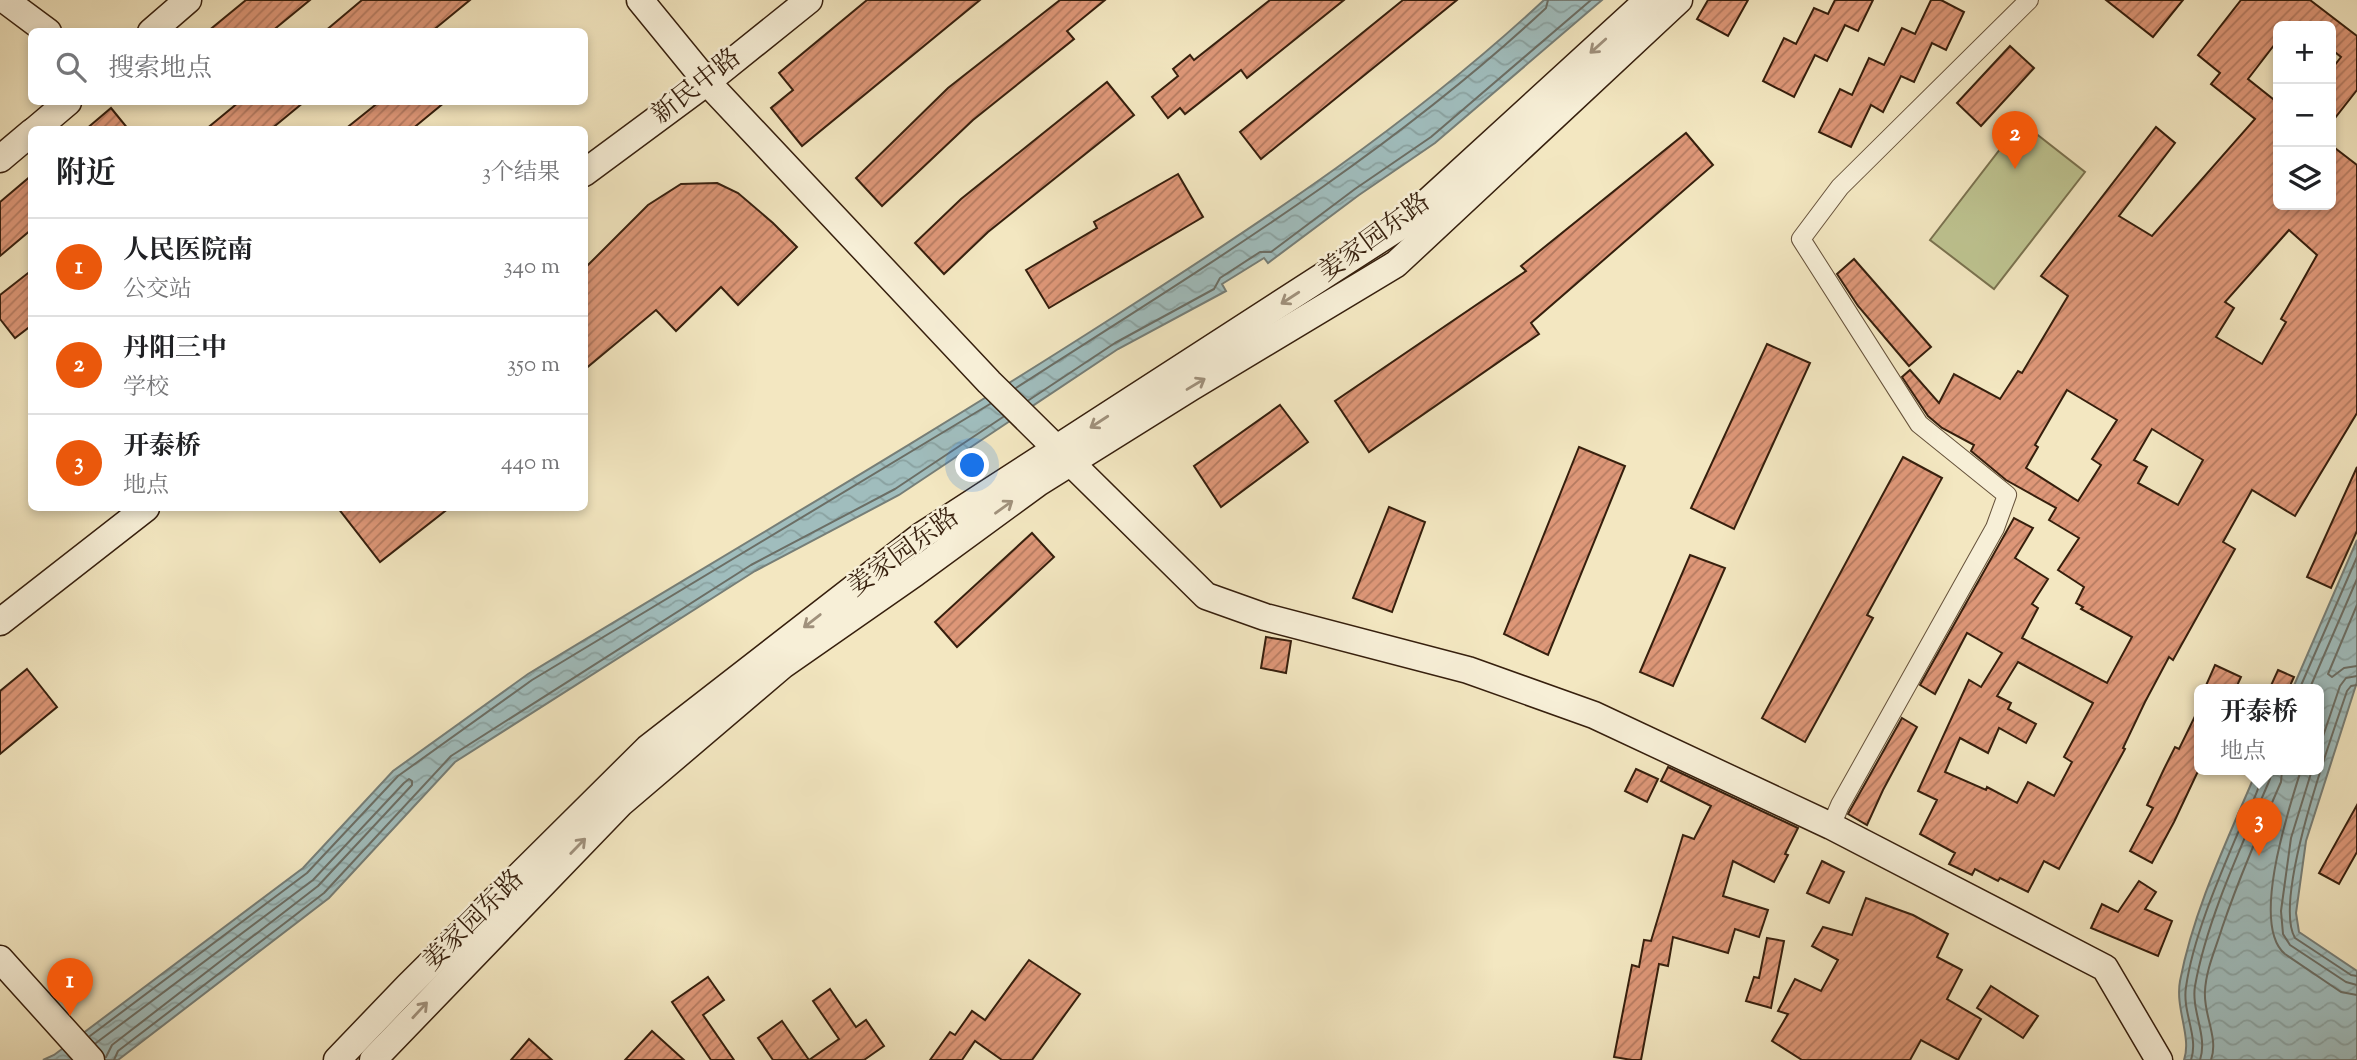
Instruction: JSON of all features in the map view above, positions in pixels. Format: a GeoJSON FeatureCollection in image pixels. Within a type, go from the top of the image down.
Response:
{"type":"FeatureCollection","features":[{"type":"Feature","properties":{"kind":"main road"},"geometry":{"type":"LineString","coordinates":[[5,0],[43,28]]}},
{"type":"Feature","properties":{"kind":"main road"},"geometry":{"type":"LineString","coordinates":[[156,28],[188,0]]}},
{"type":"Feature","properties":{"kind":"main road"},"geometry":{"type":"LineString","coordinates":[[640,0],[707,82],[989,382],[1206,596],[1265,617],[1468,670],[1594,715],[1831,826],[2105,968],[2159,1060]]}},
{"type":"Feature","properties":{"kind":"main road","name":"新民中路"},"geometry":{"type":"LineString","coordinates":[[588,170],[707,82],[809,0]]}},
{"type":"Feature","properties":{"kind":"main road","name":"姜家园东路"},"geometry":{"type":"LineString","coordinates":[[373,1060],[621,803],[783,665],[1062,456],[1402,225],[1648,0]]}},
{"type":"Feature","properties":{"kind":"main road","name":"姜家园东路"},"geometry":{"type":"LineString","coordinates":[[337,1060],[648,748],[921,536],[1396,264],[1679,0]]}},
{"type":"Feature","properties":{"kind":"main road"},"geometry":{"type":"LineString","coordinates":[[39,126],[64,105]]}},
{"type":"Feature","properties":{"kind":"main road"},"geometry":{"type":"LineString","coordinates":[[0,159],[28,135]]}},
{"type":"Feature","properties":{"kind":"main road"},"geometry":{"type":"LineString","coordinates":[[0,622],[142,511]]}},
{"type":"Feature","properties":{"kind":"main road"},"geometry":{"type":"LineString","coordinates":[[0,959],[91,1060]]}},
{"type":"Feature","properties":{"kind":"street"},"geometry":{"type":"LineString","coordinates":[[1831,826],[1840,805],[1995,528],[2007,495],[1919,424],[1801,239],[1840,187],[2029,0]]}},
{"type":"Feature","properties":{"kind":"green space"},"geometry":{"type":"Polygon","coordinates":[[[2021,122],[2085,172],[1994,289],[1930,240],[2021,122]]]}},
{"type":"Feature","properties":{"kind":"water"},"geometry":{"type":"Polygon","coordinates":[[[1544,0],[1602,0],[1435,143],[1359,195],[1268,263],[1264,258],[1222,284],[1226,291],[1118,349],[899,495],[755,571],[455,762],[329,898],[118,1060],[43,1060],[54,1055],[303,868],[393,771],[528,674],[969,408],[1227,243],[1337,168],[1390,128],[1494,45],[1544,0]]]}},
{"type":"Feature","properties":{"kind":"water"},"geometry":{"type":"Polygon","coordinates":[[[2357,540],[2357,682],[2306,841],[2296,913],[2299,932],[2357,971],[2357,1060],[2184,1060],[2186,1042],[2179,991],[2186,954],[2213,874],[2255,775],[2324,775],[2324,684],[2295,684],[2357,540]]]}},
{"type":"Feature","properties":{"kind":"building"},"geometry":{"type":"Polygon","coordinates":[[[246,0],[310,0],[276,28],[212,28],[246,0]]]}},
{"type":"Feature","properties":{"kind":"building"},"geometry":{"type":"Polygon","coordinates":[[[362,0],[470,0],[436,28],[329,28],[362,0]]]}},
{"type":"Feature","properties":{"kind":"building"},"geometry":{"type":"Polygon","coordinates":[[[867,0],[980,0],[802,146],[771,108],[793,90],[779,73],[867,0]]]}},
{"type":"Feature","properties":{"kind":"building"},"geometry":{"type":"Polygon","coordinates":[[[1060,0],[1105,0],[1067,31],[1074,39],[973,120],[882,206],[856,178],[948,88],[1060,0]]]}},
{"type":"Feature","properties":{"kind":"building"},"geometry":{"type":"Polygon","coordinates":[[[1270,0],[1344,0],[1247,78],[1241,70],[1185,114],[1180,108],[1168,118],[1152,97],[1178,76],[1173,69],[1190,55],[1194,60],[1270,0]]]}},
{"type":"Feature","properties":{"kind":"building"},"geometry":{"type":"Polygon","coordinates":[[[1403,0],[1457,0],[1261,159],[1240,132],[1403,0]]]}},
{"type":"Feature","properties":{"kind":"building"},"geometry":{"type":"Polygon","coordinates":[[[1708,0],[1748,0],[1728,36],[1697,19],[1708,0]]]}},
{"type":"Feature","properties":{"kind":"building"},"geometry":{"type":"Polygon","coordinates":[[[1835,0],[1873,0],[1858,31],[1845,25],[1827,61],[1815,55],[1794,97],[1763,81],[1784,38],[1796,44],[1814,8],[1828,14],[1835,0]]]}},
{"type":"Feature","properties":{"kind":"building"},"geometry":{"type":"Polygon","coordinates":[[[1931,0],[1941,0],[1964,12],[1946,50],[1932,43],[1914,82],[1901,76],[1883,112],[1871,105],[1851,147],[1819,132],[1840,89],[1852,95],[1869,58],[1884,65],[1902,28],[1915,34],[1931,0]]]}},
{"type":"Feature","properties":{"kind":"building"},"geometry":{"type":"Polygon","coordinates":[[[2106,0],[2183,0],[2153,37],[2106,0]]]}},
{"type":"Feature","properties":{"kind":"building"},"geometry":{"type":"Polygon","coordinates":[[[2241,0],[2310,0],[2357,36],[2357,90],[2336,117],[2336,64],[2341,57],[2336,53],[2336,21],[2273,21],[2273,46],[2248,79],[2273,99],[2273,210],[2336,210],[2336,149],[2357,165],[2357,413],[2295,516],[2252,490],[2223,542],[2235,549],[2173,660],[2169,657],[2123,748],[2125,749],[2059,869],[2044,861],[2028,892],[1975,869],[1972,875],[1949,864],[1955,853],[1920,834],[1937,800],[1918,791],[1969,680],[1981,687],[2002,653],[1967,633],[1935,694],[1920,685],[2014,518],[2033,528],[2015,558],[2048,579],[2032,604],[2038,608],[2022,638],[2107,683],[2132,637],[2081,609],[2083,607],[2076,603],[2084,587],[2058,570],[2079,538],[2049,520],[2056,508],[2006,480],[1971,451],[1974,445],[1942,428],[1928,416],[1902,377],[1910,370],[1939,403],[1954,374],[2000,399],[2018,371],[2022,373],[2068,296],[2041,276],[2156,127],[2175,143],[2119,216],[2152,236],[2255,119],[2211,84],[2220,73],[2198,55],[2241,0]],[[2289,230],[2225,302],[2234,308],[2216,337],[2262,364],[2286,322],[2281,319],[2317,255],[2289,230]],[[2067,390],[2035,445],[2038,447],[2026,468],[2078,501],[2101,465],[2092,459],[2117,420],[2067,390]],[[2152,429],[2134,460],[2147,467],[2138,483],[2178,505],[2203,460],[2152,429]],[[2018,662],[1997,696],[2011,703],[2008,709],[2036,724],[2026,743],[1999,728],[1988,753],[1960,738],[1945,772],[1986,790],[1987,787],[2017,803],[2028,782],[2054,796],[2072,762],[2064,757],[2093,703],[2018,662]]]}},
{"type":"Feature","properties":{"kind":"building"},"geometry":{"type":"Polygon","coordinates":[[[2010,46],[2034,68],[1981,126],[1957,103],[2010,46]]]}},
{"type":"Feature","properties":{"kind":"building"},"geometry":{"type":"Polygon","coordinates":[[[1107,82],[1134,115],[988,232],[944,274],[915,243],[961,199],[1107,82]]]}},
{"type":"Feature","properties":{"kind":"building"},"geometry":{"type":"Polygon","coordinates":[[[235,105],[300,105],[275,126],[210,126],[235,105]]]}},
{"type":"Feature","properties":{"kind":"building"},"geometry":{"type":"Polygon","coordinates":[[[375,105],[441,105],[416,126],[349,126],[375,105]]]}},
{"type":"Feature","properties":{"kind":"building"},"geometry":{"type":"Polygon","coordinates":[[[111,108],[126,126],[90,126],[111,108]]]}},
{"type":"Feature","properties":{"kind":"building"},"geometry":{"type":"Polygon","coordinates":[[[1686,133],[1713,165],[1531,323],[1539,334],[1369,452],[1335,401],[1526,271],[1521,266],[1686,133]]]}},
{"type":"Feature","properties":{"kind":"building"},"geometry":{"type":"Polygon","coordinates":[[[1178,174],[1203,217],[1049,308],[1026,270],[1097,228],[1094,222],[1178,174]]]}},
{"type":"Feature","properties":{"kind":"building"},"geometry":{"type":"Polygon","coordinates":[[[28,178],[28,232],[0,256],[0,202],[28,178]]]}},
{"type":"Feature","properties":{"kind":"building"},"geometry":{"type":"Polygon","coordinates":[[[717,183],[738,193],[797,247],[738,305],[721,287],[676,331],[656,310],[588,367],[588,265],[648,205],[681,184],[717,183]]]}},
{"type":"Feature","properties":{"kind":"building"},"geometry":{"type":"Polygon","coordinates":[[[1854,259],[1931,347],[1909,366],[1858,306],[1837,274],[1854,259]]]}},
{"type":"Feature","properties":{"kind":"building"},"geometry":{"type":"Polygon","coordinates":[[[28,273],[28,328],[15,338],[0,319],[0,295],[28,273]]]}},
{"type":"Feature","properties":{"kind":"building"},"geometry":{"type":"Polygon","coordinates":[[[1767,344],[1810,363],[1734,529],[1691,508],[1767,344]]]}},
{"type":"Feature","properties":{"kind":"building"},"geometry":{"type":"Polygon","coordinates":[[[1280,405],[1308,442],[1221,507],[1194,466],[1280,405]]]}},
{"type":"Feature","properties":{"kind":"building"},"geometry":{"type":"Polygon","coordinates":[[[1579,447],[1625,466],[1548,655],[1504,634],[1579,447]]]}},
{"type":"Feature","properties":{"kind":"building"},"geometry":{"type":"Polygon","coordinates":[[[1903,457],[1942,478],[1867,615],[1873,618],[1805,742],[1762,718],[1903,457]]]}},
{"type":"Feature","properties":{"kind":"building"},"geometry":{"type":"Polygon","coordinates":[[[2357,467],[2357,531],[2331,588],[2307,577],[2357,467]]]}},
{"type":"Feature","properties":{"kind":"building"},"geometry":{"type":"Polygon","coordinates":[[[1389,507],[1425,522],[1392,612],[1353,598],[1389,507]]]}},
{"type":"Feature","properties":{"kind":"building"},"geometry":{"type":"Polygon","coordinates":[[[340,511],[445,511],[380,562],[340,511]]]}},
{"type":"Feature","properties":{"kind":"building"},"geometry":{"type":"Polygon","coordinates":[[[1032,533],[1054,557],[957,647],[935,622],[1032,533]]]}},
{"type":"Feature","properties":{"kind":"building"},"geometry":{"type":"Polygon","coordinates":[[[1690,555],[1725,568],[1673,686],[1640,672],[1690,555]]]}},
{"type":"Feature","properties":{"kind":"building"},"geometry":{"type":"Polygon","coordinates":[[[1266,637],[1291,641],[1286,673],[1261,668],[1266,637]]]}},
{"type":"Feature","properties":{"kind":"building"},"geometry":{"type":"Polygon","coordinates":[[[2215,665],[2241,677],[2238,684],[2207,684],[2215,665]]]}},
{"type":"Feature","properties":{"kind":"building"},"geometry":{"type":"Polygon","coordinates":[[[27,669],[57,707],[0,754],[0,691],[27,669]]]}},
{"type":"Feature","properties":{"kind":"building"},"geometry":{"type":"Polygon","coordinates":[[[2278,670],[2294,677],[2291,684],[2272,684],[2278,670]]]}},
{"type":"Feature","properties":{"kind":"building"},"geometry":{"type":"Polygon","coordinates":[[[1902,718],[1917,727],[1867,825],[1848,814],[1902,718]]]}},
{"type":"Feature","properties":{"kind":"building"},"geometry":{"type":"Polygon","coordinates":[[[2194,718],[2194,775],[2196,775],[2152,863],[2130,851],[2153,808],[2147,805],[2164,769],[2175,747],[2179,749],[2194,718]]]}},
{"type":"Feature","properties":{"kind":"building"},"geometry":{"type":"Polygon","coordinates":[[[1668,767],[1798,828],[1774,882],[1733,861],[1723,896],[1768,910],[1759,937],[1735,929],[1728,953],[1673,937],[1668,966],[1659,964],[1641,1060],[1632,1060],[1614,1057],[1632,965],[1639,967],[1644,940],[1651,941],[1683,835],[1694,839],[1711,806],[1661,781],[1668,767]]]}},
{"type":"Feature","properties":{"kind":"building"},"geometry":{"type":"Polygon","coordinates":[[[1636,769],[1658,779],[1647,802],[1625,791],[1636,769]]]}},
{"type":"Feature","properties":{"kind":"building"},"geometry":{"type":"Polygon","coordinates":[[[2357,805],[2357,852],[2339,884],[2319,873],[2357,805]]]}},
{"type":"Feature","properties":{"kind":"building"},"geometry":{"type":"Polygon","coordinates":[[[1822,861],[1844,872],[1829,903],[1807,893],[1822,861]]]}},
{"type":"Feature","properties":{"kind":"building"},"geometry":{"type":"Polygon","coordinates":[[[2139,881],[2156,892],[2145,909],[2172,921],[2158,956],[2091,928],[2102,904],[2118,912],[2139,881]]]}},
{"type":"Feature","properties":{"kind":"building"},"geometry":{"type":"Polygon","coordinates":[[[1866,898],[1913,915],[1948,934],[1937,957],[1962,970],[1947,999],[1981,1019],[1958,1060],[1921,1040],[1910,1060],[1802,1060],[1772,1041],[1788,1014],[1778,1011],[1795,979],[1821,991],[1838,960],[1812,946],[1823,927],[1852,935],[1866,898]]]}},
{"type":"Feature","properties":{"kind":"building"},"geometry":{"type":"Polygon","coordinates":[[[1767,938],[1784,941],[1771,1008],[1746,1001],[1754,977],[1759,978],[1767,938]]]}},
{"type":"Feature","properties":{"kind":"building"},"geometry":{"type":"Polygon","coordinates":[[[1029,960],[1080,994],[1032,1060],[1002,1060],[975,1041],[962,1060],[930,1060],[950,1032],[955,1035],[972,1011],[985,1020],[1029,960]]]}},
{"type":"Feature","properties":{"kind":"building"},"geometry":{"type":"Polygon","coordinates":[[[708,977],[724,1000],[703,1015],[734,1060],[711,1060],[672,1002],[708,977]]]}},
{"type":"Feature","properties":{"kind":"building"},"geometry":{"type":"Polygon","coordinates":[[[1991,986],[2038,1016],[2023,1038],[1977,1008],[1991,986]]]}},
{"type":"Feature","properties":{"kind":"building"},"geometry":{"type":"Polygon","coordinates":[[[830,989],[856,1027],[866,1020],[884,1046],[864,1060],[809,1060],[839,1039],[813,1001],[830,989]]]}},
{"type":"Feature","properties":{"kind":"building"},"geometry":{"type":"Polygon","coordinates":[[[782,1021],[809,1060],[773,1060],[758,1038],[782,1021]]]}},
{"type":"Feature","properties":{"kind":"building"},"geometry":{"type":"Polygon","coordinates":[[[652,1031],[684,1060],[625,1060],[652,1031]]]}},
{"type":"Feature","properties":{"kind":"building"},"geometry":{"type":"Polygon","coordinates":[[[529,1039],[552,1060],[511,1060],[529,1039]]]}},
{"type":"Feature","properties":{"kind":"place","name":"丹阳三中"},"geometry":{"type":"Point","coordinates":[2015,169]}},
{"type":"Feature","properties":{"kind":"place","name":"开泰桥"},"geometry":{"type":"Point","coordinates":[2259,856]}},
{"type":"Feature","properties":{"kind":"place","name":"人民医院南"},"geometry":{"type":"Point","coordinates":[70,1016]}}]}
